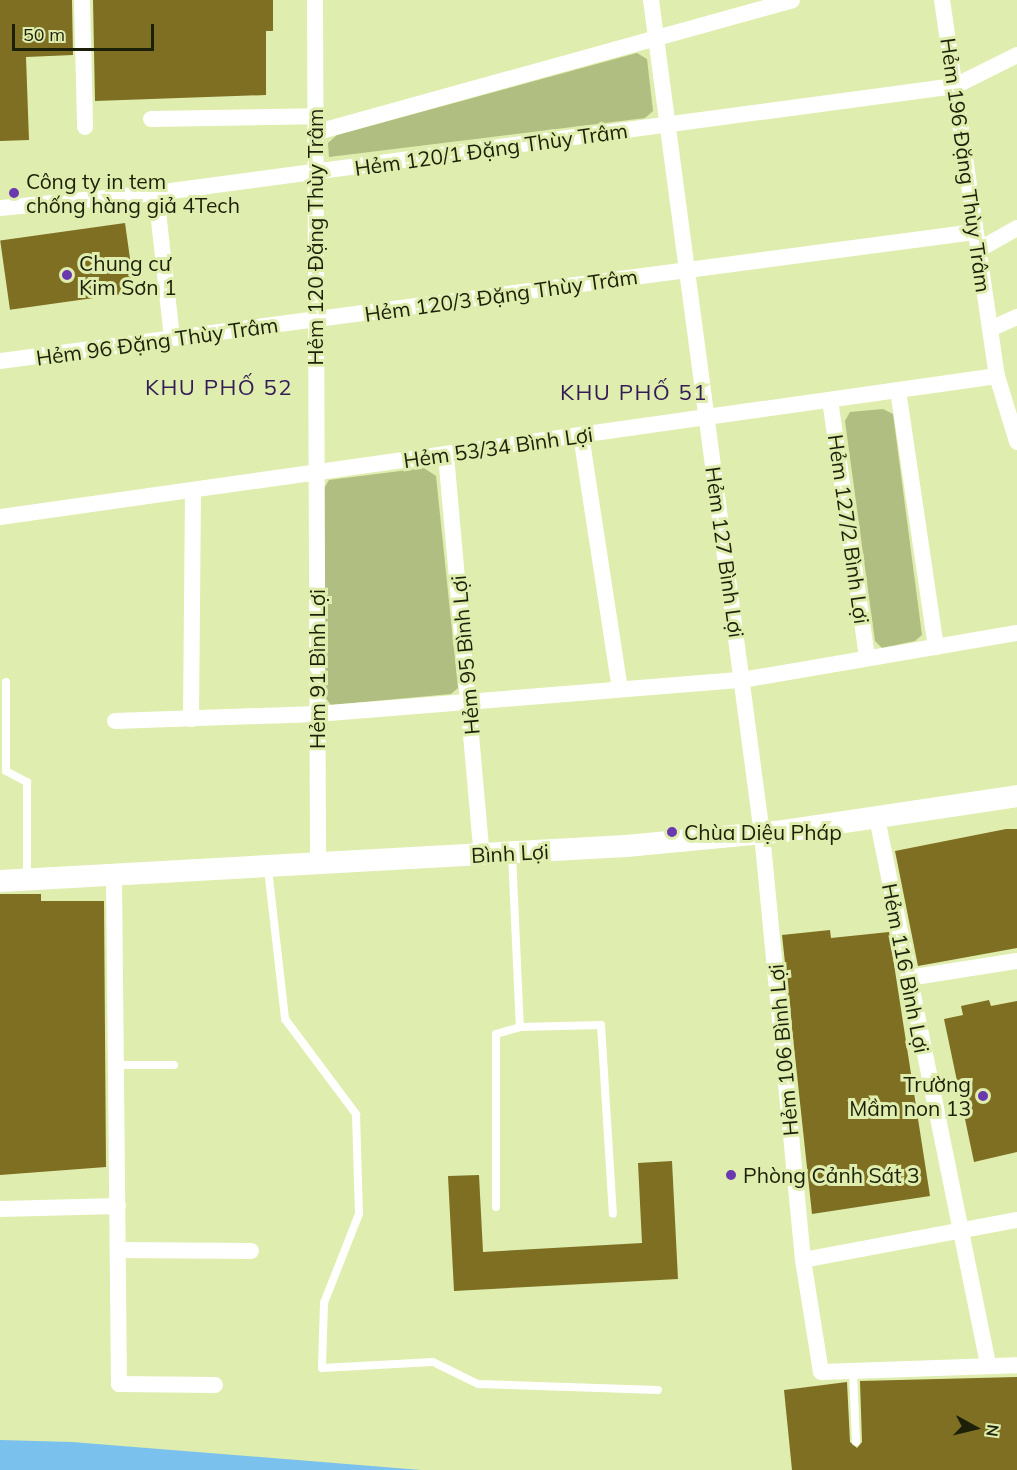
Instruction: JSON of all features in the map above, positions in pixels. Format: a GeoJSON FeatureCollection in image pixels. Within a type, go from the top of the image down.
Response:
{"type":"FeatureCollection","features":[{"type":"Feature","properties":{"kind":"street"},"geometry":{"type":"LineString","coordinates":[[82,0],[85,127]]}},
{"type":"Feature","properties":{"kind":"street","name":"Hẻm 120 Đặng Thùy Trâm"},"geometry":{"type":"LineString","coordinates":[[315,0],[316,474]]}},
{"type":"Feature","properties":{"kind":"street","name":"Hẻm 127 Bình Lợi"},"geometry":{"type":"LineString","coordinates":[[651,0],[762,834]]}},
{"type":"Feature","properties":{"kind":"street"},"geometry":{"type":"LineString","coordinates":[[151,119],[315,124],[656,38],[792,0]]}},
{"type":"Feature","properties":{"kind":"street","name":"Hẻm 196 Đặng Thùy Trâm"},"geometry":{"type":"LineString","coordinates":[[943,1],[997,376],[1017,442]]}},
{"type":"Feature","properties":{"kind":"street","name":"Hẻm 120/1 Đặng Thùy Trâm"},"geometry":{"type":"LineString","coordinates":[[0,208],[156,193],[314,173],[955,86],[1017,55]]}},
{"type":"Feature","properties":{"kind":"street"},"geometry":{"type":"LineString","coordinates":[[156,193],[172,338]]}},
{"type":"Feature","properties":{"kind":"street"},"geometry":{"type":"LineString","coordinates":[[978,250],[1017,228]]}},
{"type":"Feature","properties":{"kind":"street","name":"Hẻm 120/3 Đặng Thùy Trâm"},"geometry":{"type":"LineString","coordinates":[[314,320],[975,232]]}},
{"type":"Feature","properties":{"kind":"street"},"geometry":{"type":"LineString","coordinates":[[990,329],[1017,317]]}},
{"type":"Feature","properties":{"kind":"street","name":"Hẻm 96 Đặng Thùy Trâm"},"geometry":{"type":"LineString","coordinates":[[0,362],[314,320]]}},
{"type":"Feature","properties":{"kind":"street","name":"Hẻm 53/34 Bình Lợi"},"geometry":{"type":"LineString","coordinates":[[0,517],[193,492],[997,376]]}},
{"type":"Feature","properties":{"kind":"street"},"geometry":{"type":"LineString","coordinates":[[898,390],[936,647]]}},
{"type":"Feature","properties":{"kind":"street","name":"Hẻm 127/2 Bình Lợi"},"geometry":{"type":"LineString","coordinates":[[830,400],[867,658]]}},
{"type":"Feature","properties":{"kind":"street"},"geometry":{"type":"LineString","coordinates":[[581,435],[620,689]]}},
{"type":"Feature","properties":{"kind":"street","name":"Hẻm 95 Bình Lợi"},"geometry":{"type":"LineString","coordinates":[[446,455],[482,855]]}},
{"type":"Feature","properties":{"kind":"street","name":"Hẻm 91 Bình Lợi"},"geometry":{"type":"LineString","coordinates":[[316,474],[318,865]]}},
{"type":"Feature","properties":{"kind":"street"},"geometry":{"type":"LineString","coordinates":[[191,719],[193,492]]}},
{"type":"Feature","properties":{"kind":"street"},"geometry":{"type":"LineString","coordinates":[[115,721],[317,714],[742,680],[1017,633]]}},
{"type":"Feature","properties":{"kind":"street","name":"Bình Lợi"},"geometry":{"type":"LineString","coordinates":[[0,881],[482,855],[762,834],[1017,796]]}},
{"type":"Feature","properties":{"kind":"street","name":"Hẻm 116 Bình Lợi"},"geometry":{"type":"LineString","coordinates":[[877,818],[988,1364]]}},
{"type":"Feature","properties":{"kind":"street","name":"Hẻm 106 Bình Lợi"},"geometry":{"type":"LineString","coordinates":[[762,834],[803,1260],[821,1372],[854,1371]]}},
{"type":"Feature","properties":{"kind":"street"},"geometry":{"type":"LineString","coordinates":[[114,876],[119,1384],[215,1385]]}},
{"type":"Feature","properties":{"kind":"street"},"geometry":{"type":"LineString","coordinates":[[908,978],[1017,961]]}},
{"type":"Feature","properties":{"kind":"street"},"geometry":{"type":"LineString","coordinates":[[0,1209],[118,1206]]}},
{"type":"Feature","properties":{"kind":"street"},"geometry":{"type":"LineString","coordinates":[[803,1260],[1017,1220]]}},
{"type":"Feature","properties":{"kind":"street"},"geometry":{"type":"LineString","coordinates":[[119,1250],[251,1251]]}},
{"type":"Feature","properties":{"kind":"street"},"geometry":{"type":"LineString","coordinates":[[854,1371],[988,1364],[1017,1365]]}},
{"type":"Feature","properties":{"kind":"lane"},"geometry":{"type":"LineString","coordinates":[[6,682],[6,771],[27,782],[27,880]]}},
{"type":"Feature","properties":{"kind":"lane"},"geometry":{"type":"LineString","coordinates":[[512,853],[520,1028]]}},
{"type":"Feature","properties":{"kind":"lane"},"geometry":{"type":"LineString","coordinates":[[268,868],[285,1019],[356,1114],[359,1214],[324,1303],[322,1368],[433,1362],[478,1384],[658,1390]]}},
{"type":"Feature","properties":{"kind":"lane"},"geometry":{"type":"LineString","coordinates":[[496,1207],[496,1034],[520,1028],[601,1025],[613,1214]]}},
{"type":"Feature","properties":{"kind":"lane"},"geometry":{"type":"LineString","coordinates":[[116,1065],[174,1065]]}},
{"type":"Feature","properties":{"kind":"lane"},"geometry":{"type":"LineString","coordinates":[[854,1371],[856,1442]]}},
{"type":"Feature","properties":{"kind":"green space"},"geometry":{"type":"Polygon","coordinates":[[[637,53],[647,59],[653,111],[645,118],[329,157],[328,143],[337,135],[637,53]]]}},
{"type":"Feature","properties":{"kind":"green space"},"geometry":{"type":"Polygon","coordinates":[[[883,409],[893,414],[922,635],[915,641],[882,648],[875,641],[845,421],[850,412],[883,409]]]}},
{"type":"Feature","properties":{"kind":"green space"},"geometry":{"type":"Polygon","coordinates":[[[424,468],[436,476],[458,688],[451,694],[331,705],[325,697],[323,490],[329,480],[424,468]]]}},
{"type":"Feature","properties":{"kind":"water"},"geometry":{"type":"Polygon","coordinates":[[[0,1440],[72,1442],[421,1470],[0,1470],[0,1440]]]}},
{"type":"Feature","properties":{"kind":"building"},"geometry":{"type":"Polygon","coordinates":[[[0,0],[72,0],[73,55],[26,57],[29,140],[0,141],[0,0]]]}},
{"type":"Feature","properties":{"kind":"building"},"geometry":{"type":"Polygon","coordinates":[[[93,0],[273,0],[273,31],[266,31],[266,95],[95,101],[93,0]]]}},
{"type":"Feature","properties":{"kind":"building","name":"Chung cư Kim Sơn 1"},"geometry":{"type":"Polygon","coordinates":[[[125,223],[135,292],[10,310],[0,241],[125,223]]]}},
{"type":"Feature","properties":{"kind":"building"},"geometry":{"type":"Polygon","coordinates":[[[1006,829],[1017,829],[1017,948],[918,966],[895,851],[1006,829]]]}},
{"type":"Feature","properties":{"kind":"building"},"geometry":{"type":"Polygon","coordinates":[[[0,894],[41,894],[41,901],[104,901],[106,1167],[0,1175],[0,894]]]}},
{"type":"Feature","properties":{"kind":"building"},"geometry":{"type":"Polygon","coordinates":[[[830,930],[831,938],[889,932],[930,1196],[812,1214],[782,935],[830,930]]]}},
{"type":"Feature","properties":{"kind":"building"},"geometry":{"type":"Polygon","coordinates":[[[989,1000],[991,1006],[1017,1001],[1017,1152],[974,1162],[944,1019],[963,1015],[961,1006],[989,1000]]]}},
{"type":"Feature","properties":{"kind":"building"},"geometry":{"type":"Polygon","coordinates":[[[672,1161],[678,1279],[454,1291],[448,1176],[479,1175],[483,1252],[642,1243],[638,1163],[672,1161]]]}},
{"type":"Feature","properties":{"kind":"building"},"geometry":{"type":"Polygon","coordinates":[[[1017,1377],[1017,1470],[792,1470],[784,1390],[847,1382],[850,1442],[857,1448],[862,1442],[860,1381],[1017,1377]]]}},
{"type":"Feature","properties":{"kind":"place","name":"Công ty in tem chống hàng giả 4Tech"},"geometry":{"type":"Point","coordinates":[14,193]}},
{"type":"Feature","properties":{"kind":"place","name":"Chung cư Kim Sơn 1"},"geometry":{"type":"Point","coordinates":[67,275]}},
{"type":"Feature","properties":{"kind":"place","name":"Chùa Diệu Pháp"},"geometry":{"type":"Point","coordinates":[672,832]}},
{"type":"Feature","properties":{"kind":"place","name":"Trường Mầm non 13"},"geometry":{"type":"Point","coordinates":[983,1096]}},
{"type":"Feature","properties":{"kind":"place","name":"Phòng Cảnh Sát 3"},"geometry":{"type":"Point","coordinates":[731,1175]}},
{"type":"Feature","properties":{"kind":"district","name":"KHU PHỐ 52"},"geometry":{"type":"Point","coordinates":[219,388]}},
{"type":"Feature","properties":{"kind":"district","name":"KHU PHỐ 51"},"geometry":{"type":"Point","coordinates":[634,393]}}]}
